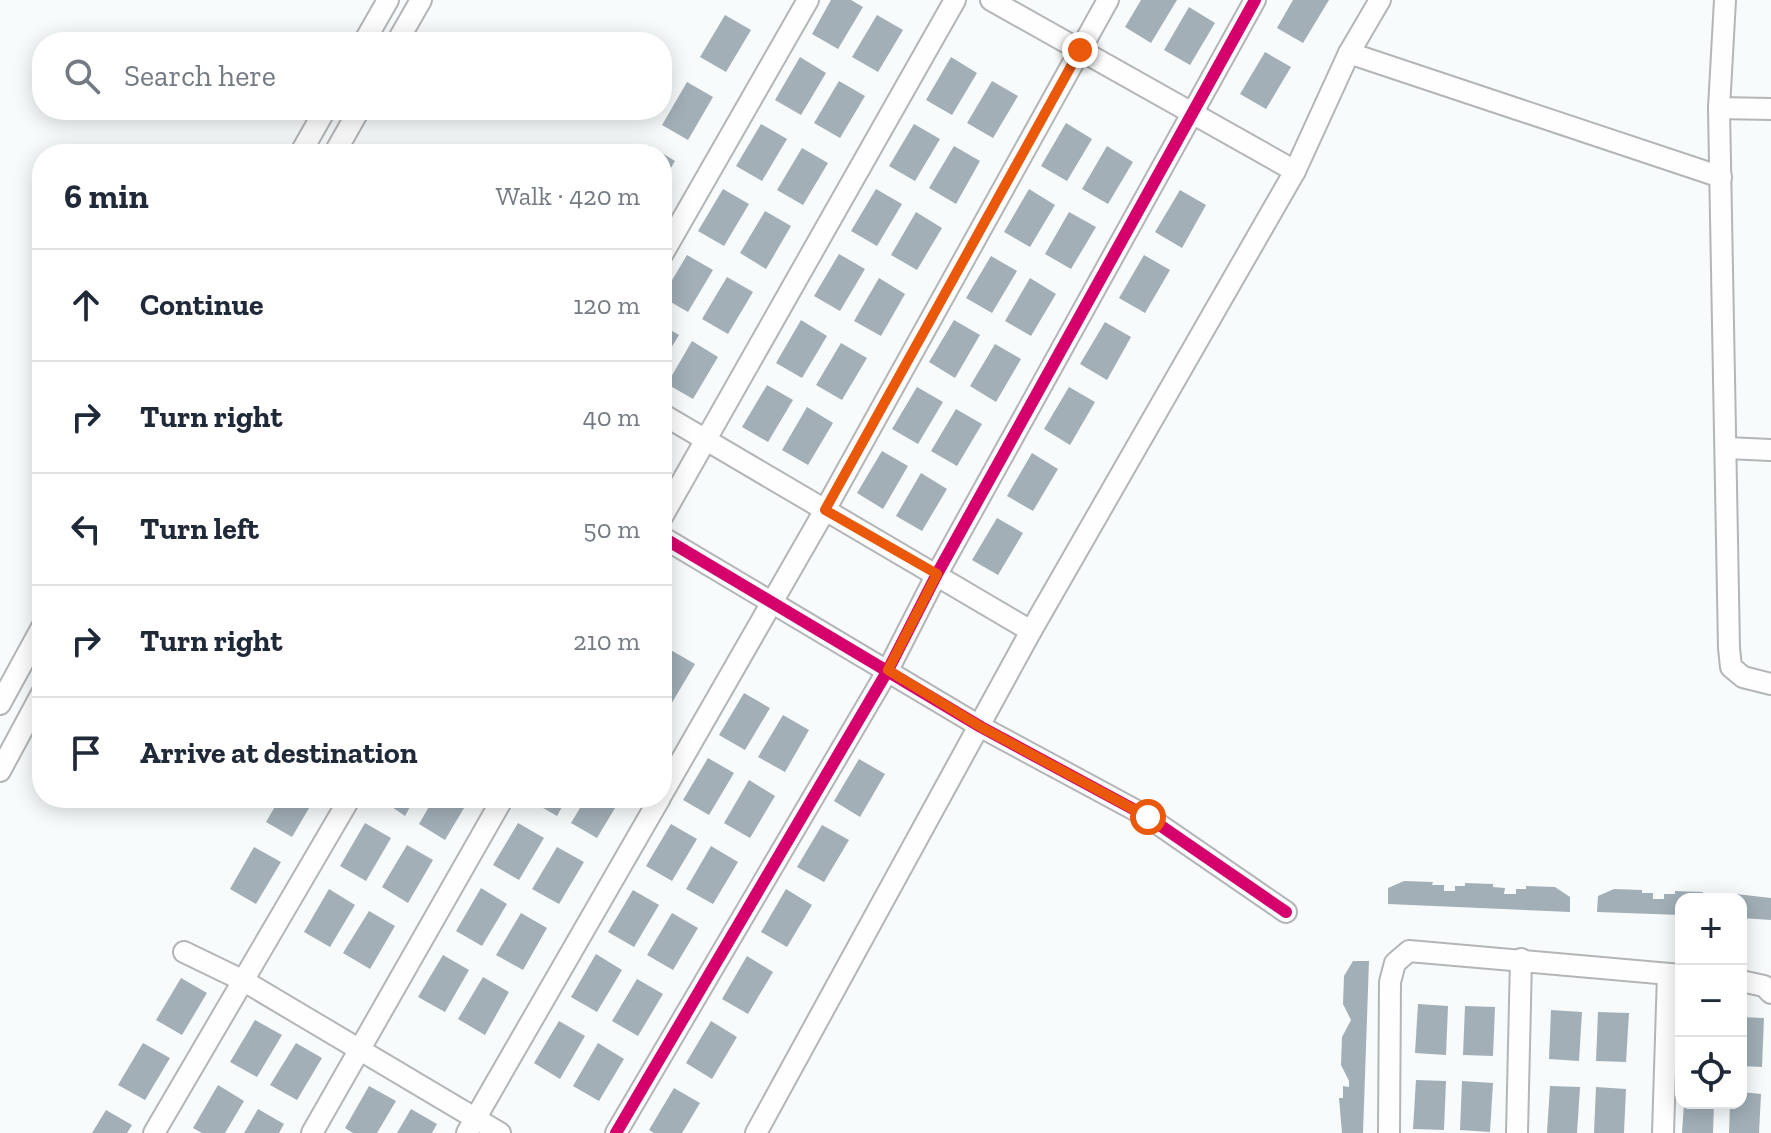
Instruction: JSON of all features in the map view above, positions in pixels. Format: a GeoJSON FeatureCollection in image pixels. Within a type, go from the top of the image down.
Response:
{"type":"FeatureCollection","features":[{"type":"Feature","properties":{"kind":"street"},"geometry":{"type":"LineString","coordinates":[[370,32],[388,0]]}},
{"type":"Feature","properties":{"kind":"street"},"geometry":{"type":"LineString","coordinates":[[403,32],[421,0]]}},
{"type":"Feature","properties":{"kind":"street"},"geometry":{"type":"LineString","coordinates":[[672,238],[808,0]]}},
{"type":"Feature","properties":{"kind":"street"},"geometry":{"type":"LineString","coordinates":[[672,499],[955,0]]}},
{"type":"Feature","properties":{"kind":"street"},"geometry":{"type":"LineString","coordinates":[[991,0],[1295,171]]}},
{"type":"Feature","properties":{"kind":"street"},"geometry":{"type":"LineString","coordinates":[[672,777],[825,510],[1108,0]]}},
{"type":"Feature","properties":{"kind":"street"},"geometry":{"type":"LineString","coordinates":[[616,1133],[888,670],[937,574],[1255,0]]}},
{"type":"Feature","properties":{"kind":"street"},"geometry":{"type":"LineString","coordinates":[[756,1133],[1031,631],[1295,171],[1349,53],[1380,0]]}},
{"type":"Feature","properties":{"kind":"street"},"geometry":{"type":"LineString","coordinates":[[1725,0],[1719,108],[1731,667],[1743,677],[1771,684]]}},
{"type":"Feature","properties":{"kind":"street"},"geometry":{"type":"LineString","coordinates":[[1349,53],[1721,177]]}},
{"type":"Feature","properties":{"kind":"street"},"geometry":{"type":"LineString","coordinates":[[1719,108],[1771,109]]}},
{"type":"Feature","properties":{"kind":"street"},"geometry":{"type":"LineString","coordinates":[[306,144],[319,120]]}},
{"type":"Feature","properties":{"kind":"street"},"geometry":{"type":"LineString","coordinates":[[340,144],[353,120]]}},
{"type":"Feature","properties":{"kind":"street"},"geometry":{"type":"LineString","coordinates":[[672,420],[1031,631]]}},
{"type":"Feature","properties":{"kind":"street"},"geometry":{"type":"LineString","coordinates":[[1726,448],[1771,450]]}},
{"type":"Feature","properties":{"kind":"street"},"geometry":{"type":"LineString","coordinates":[[672,543],[770,605],[888,670],[981,727],[1148,817],[1286,912]]}},
{"type":"Feature","properties":{"kind":"street"},"geometry":{"type":"LineString","coordinates":[[0,704],[32,645]]}},
{"type":"Feature","properties":{"kind":"street"},"geometry":{"type":"LineString","coordinates":[[0,771],[32,712]]}},
{"type":"Feature","properties":{"kind":"street"},"geometry":{"type":"LineString","coordinates":[[154,1133],[344,808]]}},
{"type":"Feature","properties":{"kind":"street"},"geometry":{"type":"LineString","coordinates":[[312,1133],[497,808]]}},
{"type":"Feature","properties":{"kind":"street"},"geometry":{"type":"LineString","coordinates":[[471,1126],[654,808]]}},
{"type":"Feature","properties":{"kind":"street"},"geometry":{"type":"LineString","coordinates":[[1389,1133],[1390,982],[1395,963],[1409,951],[1675,975],[1663,1133]]}},
{"type":"Feature","properties":{"kind":"street"},"geometry":{"type":"LineString","coordinates":[[184,952],[244,981],[361,1049],[471,1126],[500,1133]]}},
{"type":"Feature","properties":{"kind":"street"},"geometry":{"type":"LineString","coordinates":[[1517,1133],[1521,959]]}},
{"type":"Feature","properties":{"kind":"street"},"geometry":{"type":"LineString","coordinates":[[1747,982],[1764,986],[1771,993]]}},
{"type":"Feature","properties":{"kind":"building"},"geometry":{"type":"Polygon","coordinates":[[[831,0],[851,0],[863,7],[838,49],[812,34],[831,0]]]}},
{"type":"Feature","properties":{"kind":"building"},"geometry":{"type":"Polygon","coordinates":[[[1141,0],[1177,0],[1151,43],[1125,27],[1141,0]]]}},
{"type":"Feature","properties":{"kind":"building"},"geometry":{"type":"Polygon","coordinates":[[[1293,0],[1329,0],[1303,43],[1277,28],[1293,0]]]}},
{"type":"Feature","properties":{"kind":"building"},"geometry":{"type":"Polygon","coordinates":[[[1189,7],[1215,23],[1190,65],[1164,50],[1189,7]]]}},
{"type":"Feature","properties":{"kind":"building"},"geometry":{"type":"Polygon","coordinates":[[[725,15],[751,30],[726,72],[700,57],[725,15]]]}},
{"type":"Feature","properties":{"kind":"building"},"geometry":{"type":"Polygon","coordinates":[[[877,15],[903,30],[878,72],[852,57],[877,15]]]}},
{"type":"Feature","properties":{"kind":"building"},"geometry":{"type":"Polygon","coordinates":[[[1265,52],[1291,67],[1266,109],[1240,94],[1265,52]]]}},
{"type":"Feature","properties":{"kind":"building"},"geometry":{"type":"Polygon","coordinates":[[[800,57],[826,73],[801,115],[775,100],[800,57]]]}},
{"type":"Feature","properties":{"kind":"building"},"geometry":{"type":"Polygon","coordinates":[[[951,57],[977,73],[952,115],[926,100],[951,57]]]}},
{"type":"Feature","properties":{"kind":"building"},"geometry":{"type":"Polygon","coordinates":[[[839,81],[865,96],[840,138],[814,123],[839,81]]]}},
{"type":"Feature","properties":{"kind":"building"},"geometry":{"type":"Polygon","coordinates":[[[992,81],[1018,96],[993,138],[967,123],[992,81]]]}},
{"type":"Feature","properties":{"kind":"building"},"geometry":{"type":"Polygon","coordinates":[[[687,82],[713,97],[688,140],[662,125],[665,120],[672,120],[672,108],[687,82]]]}},
{"type":"Feature","properties":{"kind":"building"},"geometry":{"type":"Polygon","coordinates":[[[1066,123],[1092,139],[1067,181],[1041,166],[1066,123]]]}},
{"type":"Feature","properties":{"kind":"building"},"geometry":{"type":"Polygon","coordinates":[[[761,124],[787,139],[762,181],[736,166],[761,124]]]}},
{"type":"Feature","properties":{"kind":"building"},"geometry":{"type":"Polygon","coordinates":[[[914,124],[940,139],[915,181],[889,166],[914,124]]]}},
{"type":"Feature","properties":{"kind":"building"},"geometry":{"type":"Polygon","coordinates":[[[954,146],[980,161],[956,204],[929,188],[954,146]]]}},
{"type":"Feature","properties":{"kind":"building"},"geometry":{"type":"Polygon","coordinates":[[[1107,146],[1133,162],[1108,204],[1082,189],[1107,146]]]}},
{"type":"Feature","properties":{"kind":"building"},"geometry":{"type":"Polygon","coordinates":[[[802,148],[828,163],[803,205],[777,190],[802,148]]]}},
{"type":"Feature","properties":{"kind":"building"},"geometry":{"type":"Polygon","coordinates":[[[723,189],[749,204],[724,246],[698,231],[723,189]]]}},
{"type":"Feature","properties":{"kind":"building"},"geometry":{"type":"Polygon","coordinates":[[[876,189],[902,204],[877,246],[851,231],[876,189]]]}},
{"type":"Feature","properties":{"kind":"building"},"geometry":{"type":"Polygon","coordinates":[[[1029,189],[1055,205],[1030,247],[1004,232],[1029,189]]]}},
{"type":"Feature","properties":{"kind":"building"},"geometry":{"type":"Polygon","coordinates":[[[1180,190],[1206,205],[1182,248],[1155,232],[1180,190]]]}},
{"type":"Feature","properties":{"kind":"building"},"geometry":{"type":"Polygon","coordinates":[[[765,211],[791,226],[766,269],[740,253],[765,211]]]}},
{"type":"Feature","properties":{"kind":"building"},"geometry":{"type":"Polygon","coordinates":[[[916,212],[942,228],[917,270],[891,255],[916,212]]]}},
{"type":"Feature","properties":{"kind":"building"},"geometry":{"type":"Polygon","coordinates":[[[1069,212],[1096,227],[1071,269],[1045,254],[1069,212]]]}},
{"type":"Feature","properties":{"kind":"building"},"geometry":{"type":"Polygon","coordinates":[[[839,254],[865,269],[840,311],[814,296],[839,254]]]}},
{"type":"Feature","properties":{"kind":"building"},"geometry":{"type":"Polygon","coordinates":[[[687,255],[713,270],[688,312],[672,303],[672,280],[687,255]]]}},
{"type":"Feature","properties":{"kind":"building"},"geometry":{"type":"Polygon","coordinates":[[[1144,255],[1170,270],[1145,313],[1119,298],[1144,255]]]}},
{"type":"Feature","properties":{"kind":"building"},"geometry":{"type":"Polygon","coordinates":[[[991,256],[1017,271],[992,313],[966,298],[991,256]]]}},
{"type":"Feature","properties":{"kind":"building"},"geometry":{"type":"Polygon","coordinates":[[[727,277],[753,292],[728,334],[702,319],[727,277]]]}},
{"type":"Feature","properties":{"kind":"building"},"geometry":{"type":"Polygon","coordinates":[[[879,278],[905,294],[881,336],[854,321],[879,278]]]}},
{"type":"Feature","properties":{"kind":"building"},"geometry":{"type":"Polygon","coordinates":[[[1030,278],[1056,294],[1031,336],[1005,321],[1030,278]]]}},
{"type":"Feature","properties":{"kind":"building"},"geometry":{"type":"Polygon","coordinates":[[[801,320],[827,336],[802,378],[776,363],[801,320]]]}},
{"type":"Feature","properties":{"kind":"building"},"geometry":{"type":"Polygon","coordinates":[[[954,320],[980,335],[955,378],[929,362],[954,320]]]}},
{"type":"Feature","properties":{"kind":"building"},"geometry":{"type":"Polygon","coordinates":[[[1105,322],[1131,337],[1107,380],[1080,364],[1105,322]]]}},
{"type":"Feature","properties":{"kind":"building"},"geometry":{"type":"Polygon","coordinates":[[[672,331],[679,335],[672,347],[672,331]]]}},
{"type":"Feature","properties":{"kind":"building"},"geometry":{"type":"Polygon","coordinates":[[[692,341],[718,357],[693,399],[672,387],[672,375],[692,341]]]}},
{"type":"Feature","properties":{"kind":"building"},"geometry":{"type":"Polygon","coordinates":[[[841,343],[867,358],[842,400],[816,385],[841,343]]]}},
{"type":"Feature","properties":{"kind":"building"},"geometry":{"type":"Polygon","coordinates":[[[995,344],[1021,359],[996,402],[970,386],[995,344]]]}},
{"type":"Feature","properties":{"kind":"building"},"geometry":{"type":"Polygon","coordinates":[[[767,385],[793,400],[768,442],[742,427],[767,385]]]}},
{"type":"Feature","properties":{"kind":"building"},"geometry":{"type":"Polygon","coordinates":[[[917,387],[943,402],[918,444],[892,429],[917,387]]]}},
{"type":"Feature","properties":{"kind":"building"},"geometry":{"type":"Polygon","coordinates":[[[1069,387],[1095,402],[1070,445],[1044,429],[1069,387]]]}},
{"type":"Feature","properties":{"kind":"building"},"geometry":{"type":"Polygon","coordinates":[[[807,407],[833,423],[808,465],[782,450],[807,407]]]}},
{"type":"Feature","properties":{"kind":"building"},"geometry":{"type":"Polygon","coordinates":[[[956,409],[982,424],[957,466],[931,451],[956,409]]]}},
{"type":"Feature","properties":{"kind":"building"},"geometry":{"type":"Polygon","coordinates":[[[882,451],[908,466],[883,509],[857,493],[882,451]]]}},
{"type":"Feature","properties":{"kind":"building"},"geometry":{"type":"Polygon","coordinates":[[[1032,453],[1058,469],[1033,511],[1007,496],[1032,453]]]}},
{"type":"Feature","properties":{"kind":"building"},"geometry":{"type":"Polygon","coordinates":[[[921,473],[947,489],[922,531],[896,516],[921,473]]]}},
{"type":"Feature","properties":{"kind":"building"},"geometry":{"type":"Polygon","coordinates":[[[997,518],[1023,533],[998,575],[972,560],[997,518]]]}},
{"type":"Feature","properties":{"kind":"building"},"geometry":{"type":"Polygon","coordinates":[[[672,651],[695,664],[672,703],[672,651]]]}},
{"type":"Feature","properties":{"kind":"building"},"geometry":{"type":"Polygon","coordinates":[[[744,693],[770,708],[745,750],[719,735],[744,693]]]}},
{"type":"Feature","properties":{"kind":"building"},"geometry":{"type":"Polygon","coordinates":[[[783,715],[809,730],[785,772],[758,757],[783,715]]]}},
{"type":"Feature","properties":{"kind":"building"},"geometry":{"type":"Polygon","coordinates":[[[708,758],[734,773],[709,815],[683,800],[708,758]]]}},
{"type":"Feature","properties":{"kind":"building"},"geometry":{"type":"Polygon","coordinates":[[[859,759],[885,774],[860,817],[834,801],[859,759]]]}},
{"type":"Feature","properties":{"kind":"building"},"geometry":{"type":"Polygon","coordinates":[[[749,780],[775,796],[750,838],[724,823],[749,780]]]}},
{"type":"Feature","properties":{"kind":"building"},"geometry":{"type":"Polygon","coordinates":[[[274,808],[309,808],[292,837],[266,822],[274,808]]]}},
{"type":"Feature","properties":{"kind":"building"},"geometry":{"type":"Polygon","coordinates":[[[393,808],[409,808],[405,816],[393,808]]]}},
{"type":"Feature","properties":{"kind":"building"},"geometry":{"type":"Polygon","coordinates":[[[428,808],[464,808],[445,840],[419,824],[428,808]]]}},
{"type":"Feature","properties":{"kind":"building"},"geometry":{"type":"Polygon","coordinates":[[[543,808],[561,808],[557,816],[543,808]]]}},
{"type":"Feature","properties":{"kind":"building"},"geometry":{"type":"Polygon","coordinates":[[[580,808],[615,808],[597,838],[571,823],[580,808]]]}},
{"type":"Feature","properties":{"kind":"building"},"geometry":{"type":"Polygon","coordinates":[[[365,823],[391,838],[366,881],[340,866],[365,823]]]}},
{"type":"Feature","properties":{"kind":"building"},"geometry":{"type":"Polygon","coordinates":[[[518,823],[544,838],[519,880],[493,865],[518,823]]]}},
{"type":"Feature","properties":{"kind":"building"},"geometry":{"type":"Polygon","coordinates":[[[671,824],[697,839],[672,881],[646,866],[671,824]]]}},
{"type":"Feature","properties":{"kind":"building"},"geometry":{"type":"Polygon","coordinates":[[[822,825],[849,840],[824,882],[797,867],[822,825]]]}},
{"type":"Feature","properties":{"kind":"building"},"geometry":{"type":"Polygon","coordinates":[[[407,845],[433,860],[408,903],[382,887],[407,845]]]}},
{"type":"Feature","properties":{"kind":"building"},"geometry":{"type":"Polygon","coordinates":[[[711,846],[738,862],[713,904],[686,889],[711,846]]]}},
{"type":"Feature","properties":{"kind":"building"},"geometry":{"type":"Polygon","coordinates":[[[254,847],[281,862],[256,904],[230,889],[254,847]]]}},
{"type":"Feature","properties":{"kind":"building"},"geometry":{"type":"Polygon","coordinates":[[[557,847],[584,862],[559,904],[532,889],[557,847]]]}},
{"type":"Feature","properties":{"kind":"building"},"geometry":{"type":"Polygon","coordinates":[[[1404,881],[1433,882],[1432,885],[1444,885],[1444,891],[1455,891],[1455,886],[1465,886],[1465,883],[1493,884],[1493,887],[1505,888],[1504,894],[1516,894],[1516,889],[1526,889],[1526,886],[1555,887],[1570,897],[1570,912],[1388,904],[1388,888],[1404,881]]]}},
{"type":"Feature","properties":{"kind":"building"},"geometry":{"type":"Polygon","coordinates":[[[481,888],[507,904],[482,946],[456,931],[481,888]]]}},
{"type":"Feature","properties":{"kind":"building"},"geometry":{"type":"Polygon","coordinates":[[[329,889],[355,905],[330,947],[304,932],[329,889]]]}},
{"type":"Feature","properties":{"kind":"building"},"geometry":{"type":"Polygon","coordinates":[[[786,889],[812,905],[787,947],[761,932],[786,889]]]}},
{"type":"Feature","properties":{"kind":"building"},"geometry":{"type":"Polygon","coordinates":[[[1614,889],[1642,890],[1642,893],[1653,893],[1653,899],[1664,899],[1664,894],[1675,894],[1675,915],[1597,912],[1598,896],[1614,889]]]}},
{"type":"Feature","properties":{"kind":"building"},"geometry":{"type":"Polygon","coordinates":[[[633,890],[659,905],[634,947],[608,932],[633,890]]]}},
{"type":"Feature","properties":{"kind":"building"},"geometry":{"type":"Polygon","coordinates":[[[1675,891],[1703,892],[1675,893],[1675,891]]]}},
{"type":"Feature","properties":{"kind":"building"},"geometry":{"type":"Polygon","coordinates":[[[1747,895],[1771,898],[1771,920],[1747,918],[1747,895]]]}},
{"type":"Feature","properties":{"kind":"building"},"geometry":{"type":"Polygon","coordinates":[[[369,911],[395,926],[370,969],[343,953],[369,911]]]}},
{"type":"Feature","properties":{"kind":"building"},"geometry":{"type":"Polygon","coordinates":[[[521,913],[547,928],[523,970],[496,955],[521,913]]]}},
{"type":"Feature","properties":{"kind":"building"},"geometry":{"type":"Polygon","coordinates":[[[672,913],[698,928],[673,970],[647,955],[672,913]]]}},
{"type":"Feature","properties":{"kind":"building"},"geometry":{"type":"Polygon","coordinates":[[[596,954],[622,970],[597,1012],[571,997],[596,954]]]}},
{"type":"Feature","properties":{"kind":"building"},"geometry":{"type":"Polygon","coordinates":[[[443,955],[469,970],[445,1012],[418,997],[443,955]]]}},
{"type":"Feature","properties":{"kind":"building"},"geometry":{"type":"Polygon","coordinates":[[[747,956],[773,972],[748,1014],[722,999],[747,956]]]}},
{"type":"Feature","properties":{"kind":"building"},"geometry":{"type":"Polygon","coordinates":[[[1353,961],[1369,961],[1363,1133],[1342,1133],[1339,1098],[1343,1098],[1343,1086],[1349,1087],[1349,1081],[1341,1065],[1342,1037],[1351,1020],[1343,1004],[1344,976],[1353,961]]]}},
{"type":"Feature","properties":{"kind":"building"},"geometry":{"type":"Polygon","coordinates":[[[483,977],[509,992],[485,1035],[458,1019],[483,977]]]}},
{"type":"Feature","properties":{"kind":"building"},"geometry":{"type":"Polygon","coordinates":[[[181,978],[207,993],[182,1035],[156,1020],[181,978]]]}},
{"type":"Feature","properties":{"kind":"building"},"geometry":{"type":"Polygon","coordinates":[[[637,979],[663,994],[638,1036],[612,1021],[637,979]]]}},
{"type":"Feature","properties":{"kind":"building"},"geometry":{"type":"Polygon","coordinates":[[[1418,1004],[1448,1006],[1446,1055],[1415,1053],[1418,1004]]]}},
{"type":"Feature","properties":{"kind":"building"},"geometry":{"type":"Polygon","coordinates":[[[1465,1006],[1495,1007],[1493,1056],[1463,1055],[1465,1006]]]}},
{"type":"Feature","properties":{"kind":"building"},"geometry":{"type":"Polygon","coordinates":[[[1551,1010],[1582,1012],[1579,1061],[1549,1059],[1551,1010]]]}},
{"type":"Feature","properties":{"kind":"building"},"geometry":{"type":"Polygon","coordinates":[[[1598,1012],[1629,1013],[1626,1062],[1596,1061],[1598,1012]]]}},
{"type":"Feature","properties":{"kind":"building"},"geometry":{"type":"Polygon","coordinates":[[[1747,1017],[1764,1018],[1762,1067],[1747,1066],[1747,1017]]]}},
{"type":"Feature","properties":{"kind":"building"},"geometry":{"type":"Polygon","coordinates":[[[255,1020],[282,1035],[257,1077],[230,1062],[255,1020]]]}},
{"type":"Feature","properties":{"kind":"building"},"geometry":{"type":"Polygon","coordinates":[[[559,1021],[585,1036],[560,1079],[534,1063],[559,1021]]]}},
{"type":"Feature","properties":{"kind":"building"},"geometry":{"type":"Polygon","coordinates":[[[711,1021],[737,1037],[712,1079],[686,1063],[711,1021]]]}},
{"type":"Feature","properties":{"kind":"building"},"geometry":{"type":"Polygon","coordinates":[[[143,1043],[170,1058],[145,1100],[118,1085],[143,1043]]]}},
{"type":"Feature","properties":{"kind":"building"},"geometry":{"type":"Polygon","coordinates":[[[296,1043],[322,1058],[297,1100],[270,1085],[296,1043]]]}},
{"type":"Feature","properties":{"kind":"building"},"geometry":{"type":"Polygon","coordinates":[[[598,1043],[624,1059],[599,1101],[573,1086],[598,1043]]]}},
{"type":"Feature","properties":{"kind":"building"},"geometry":{"type":"Polygon","coordinates":[[[1416,1080],[1446,1081],[1444,1130],[1413,1129],[1416,1080]]]}},
{"type":"Feature","properties":{"kind":"building"},"geometry":{"type":"Polygon","coordinates":[[[1462,1081],[1493,1083],[1490,1132],[1460,1130],[1462,1081]]]}},
{"type":"Feature","properties":{"kind":"building"},"geometry":{"type":"Polygon","coordinates":[[[218,1085],[244,1101],[225,1133],[202,1133],[193,1128],[218,1085]]]}},
{"type":"Feature","properties":{"kind":"building"},"geometry":{"type":"Polygon","coordinates":[[[369,1086],[396,1101],[377,1133],[353,1133],[345,1128],[369,1086]]]}},
{"type":"Feature","properties":{"kind":"building"},"geometry":{"type":"Polygon","coordinates":[[[1550,1086],[1580,1087],[1577,1133],[1547,1133],[1550,1086]]]}},
{"type":"Feature","properties":{"kind":"building"},"geometry":{"type":"Polygon","coordinates":[[[1596,1087],[1626,1089],[1624,1133],[1594,1133],[1596,1087]]]}},
{"type":"Feature","properties":{"kind":"building"},"geometry":{"type":"Polygon","coordinates":[[[674,1088],[700,1103],[682,1133],[654,1133],[649,1130],[674,1088]]]}},
{"type":"Feature","properties":{"kind":"building"},"geometry":{"type":"Polygon","coordinates":[[[1747,1093],[1761,1094],[1759,1133],[1729,1133],[1730,1109],[1747,1109],[1747,1093]]]}},
{"type":"Feature","properties":{"kind":"building"},"geometry":{"type":"Polygon","coordinates":[[[258,1109],[284,1124],[279,1133],[244,1133],[258,1109]]]}},
{"type":"Feature","properties":{"kind":"building"},"geometry":{"type":"Polygon","coordinates":[[[411,1109],[437,1124],[432,1133],[397,1133],[411,1109]]]}},
{"type":"Feature","properties":{"kind":"building"},"geometry":{"type":"Polygon","coordinates":[[[1684,1109],[1714,1109],[1713,1133],[1682,1133],[1684,1109]]]}},
{"type":"Feature","properties":{"kind":"building"},"geometry":{"type":"Polygon","coordinates":[[[106,1110],[132,1125],[127,1133],[92,1133],[106,1110]]]}},
{"type":"Feature","properties":{"kind":"cycle path"},"geometry":{"type":"LineString","coordinates":[[616,1133],[888,670],[937,574],[1255,0]]}},
{"type":"Feature","properties":{"kind":"cycle path"},"geometry":{"type":"LineString","coordinates":[[672,543],[981,727],[1148,817],[1286,912]]}},
{"type":"Feature","properties":{"kind":"route"},"geometry":{"type":"LineString","coordinates":[[1080,50],[825,510],[937,574],[888,670],[981,727],[1148,817]]}}]}
